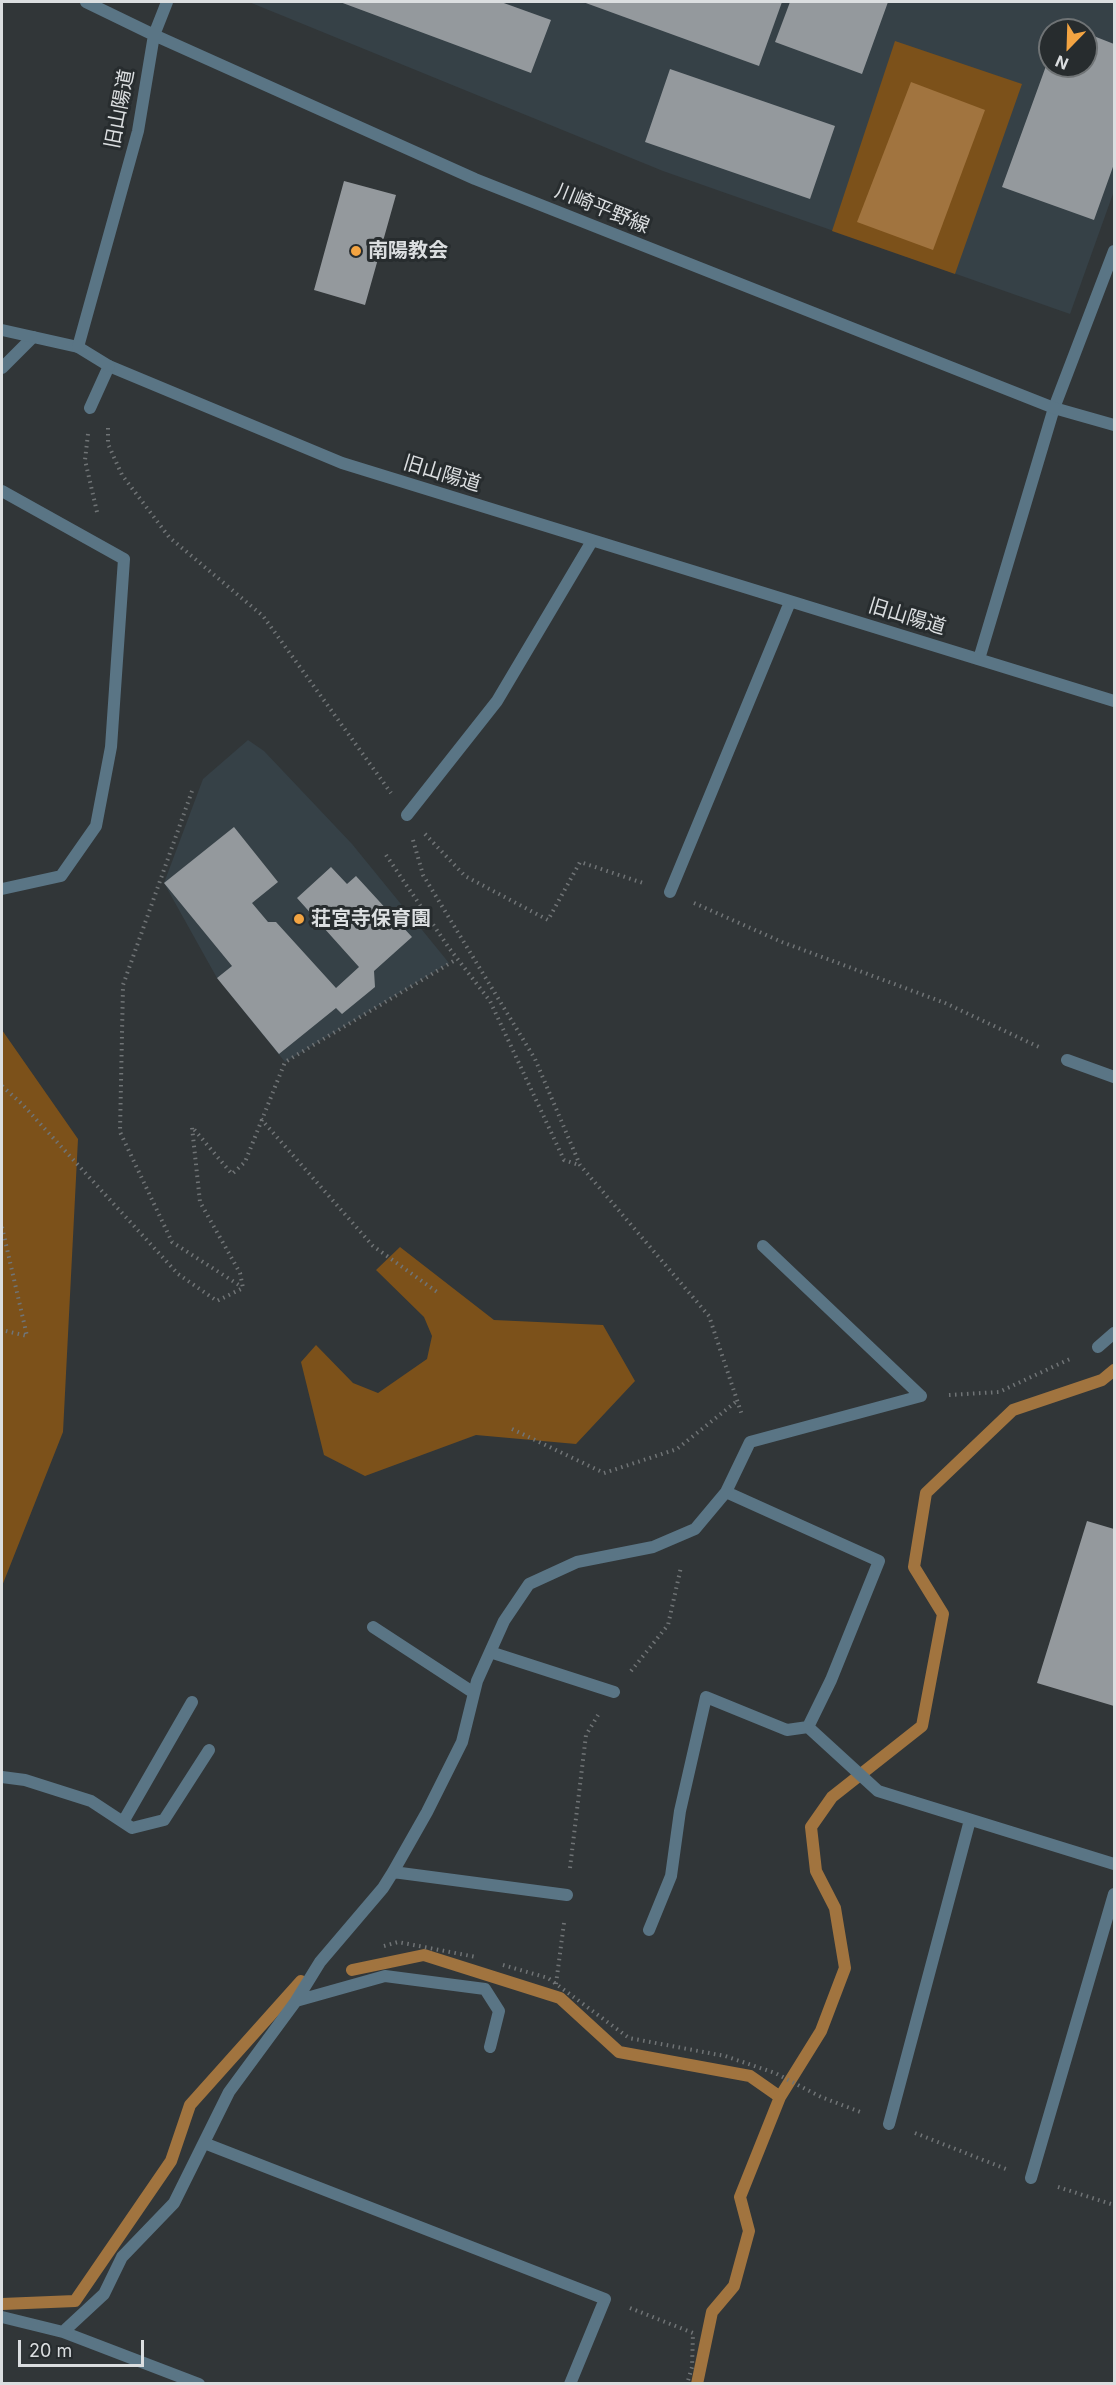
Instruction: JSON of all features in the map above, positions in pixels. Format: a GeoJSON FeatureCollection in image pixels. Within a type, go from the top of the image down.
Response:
{"type":"FeatureCollection","features":[{"type":"Feature","properties":{"kind":"street","name":"川崎平野線"},"geometry":{"type":"LineString","coordinates":[[86,2],[154,35],[475,179],[1054,408],[1114,426]]}},
{"type":"Feature","properties":{"kind":"street","name":"旧山陽道"},"geometry":{"type":"LineString","coordinates":[[167,2],[154,35],[138,131],[78,347],[109,366],[342,463],[1114,701]]}},
{"type":"Feature","properties":{"kind":"street"},"geometry":{"type":"LineString","coordinates":[[980,659],[1054,408],[1114,251]]}},
{"type":"Feature","properties":{"kind":"street"},"geometry":{"type":"LineString","coordinates":[[2,330],[78,347]]}},
{"type":"Feature","properties":{"kind":"street"},"geometry":{"type":"LineString","coordinates":[[2,368],[33,337]]}},
{"type":"Feature","properties":{"kind":"street"},"geometry":{"type":"LineString","coordinates":[[90,408],[109,366]]}},
{"type":"Feature","properties":{"kind":"street"},"geometry":{"type":"LineString","coordinates":[[2,491],[124,559],[111,747],[96,826],[61,876],[2,889]]}},
{"type":"Feature","properties":{"kind":"street"},"geometry":{"type":"LineString","coordinates":[[406,815],[496,701],[592,541]]}},
{"type":"Feature","properties":{"kind":"street"},"geometry":{"type":"LineString","coordinates":[[670,892],[790,602]]}},
{"type":"Feature","properties":{"kind":"street"},"geometry":{"type":"LineString","coordinates":[[1066,1060],[1114,1077]]}},
{"type":"Feature","properties":{"kind":"street"},"geometry":{"type":"LineString","coordinates":[[763,1246],[921,1396]]}},
{"type":"Feature","properties":{"kind":"street"},"geometry":{"type":"LineString","coordinates":[[1098,1347],[1114,1333]]}},
{"type":"Feature","properties":{"kind":"street"},"geometry":{"type":"LineString","coordinates":[[63,2332],[104,2294],[122,2257],[174,2204],[229,2092],[296,2001],[320,1962],[383,1888],[393,1872],[427,1812],[462,1742],[474,1693],[490,1652],[504,1621],[529,1584],[577,1562],[653,1547],[695,1529],[726,1492],[750,1442],[921,1396]]}},
{"type":"Feature","properties":{"kind":"street"},"geometry":{"type":"LineString","coordinates":[[726,1492],[879,1561],[831,1680],[808,1727]]}},
{"type":"Feature","properties":{"kind":"street"},"geometry":{"type":"LineString","coordinates":[[373,1627],[474,1693]]}},
{"type":"Feature","properties":{"kind":"street"},"geometry":{"type":"LineString","coordinates":[[490,1652],[614,1692]]}},
{"type":"Feature","properties":{"kind":"street"},"geometry":{"type":"LineString","coordinates":[[649,1930],[671,1876],[680,1811],[706,1697],[787,1730],[808,1727]]}},
{"type":"Feature","properties":{"kind":"street"},"geometry":{"type":"LineString","coordinates":[[123,1822],[192,1702]]}},
{"type":"Feature","properties":{"kind":"street"},"geometry":{"type":"LineString","coordinates":[[808,1727],[878,1791],[1114,1864]]}},
{"type":"Feature","properties":{"kind":"street"},"geometry":{"type":"LineString","coordinates":[[2,1778],[25,1780],[91,1802],[132,1828],[164,1820],[209,1750]]}},
{"type":"Feature","properties":{"kind":"street"},"geometry":{"type":"LineString","coordinates":[[890,2124],[970,1820]]}},
{"type":"Feature","properties":{"kind":"street"},"geometry":{"type":"LineString","coordinates":[[393,1872],[567,1895]]}},
{"type":"Feature","properties":{"kind":"street"},"geometry":{"type":"LineString","coordinates":[[1031,2178],[1114,1894]]}},
{"type":"Feature","properties":{"kind":"street"},"geometry":{"type":"LineString","coordinates":[[296,2001],[385,1976],[485,1989],[499,2011],[490,2047]]}},
{"type":"Feature","properties":{"kind":"street"},"geometry":{"type":"LineString","coordinates":[[204,2143],[605,2299],[570,2384]]}},
{"type":"Feature","properties":{"kind":"street"},"geometry":{"type":"LineString","coordinates":[[2,2317],[63,2332],[199,2384]]}},
{"type":"Feature","properties":{"kind":"path"},"geometry":{"type":"LineString","coordinates":[[97,513],[85,460],[90,408],[108,410],[108,444],[122,476],[169,537],[263,616],[406,815],[465,876],[548,920],[580,862],[670,892],[782,942],[945,1003],[1066,1060]]}},
{"type":"Feature","properties":{"kind":"path"},"geometry":{"type":"LineString","coordinates":[[192,791],[123,985],[120,1132],[172,1242],[243,1288]]}},
{"type":"Feature","properties":{"kind":"path"},"geometry":{"type":"LineString","coordinates":[[406,815],[423,875],[535,1059],[580,1165],[709,1316],[750,1442]]}},
{"type":"Feature","properties":{"kind":"path"},"geometry":{"type":"LineString","coordinates":[[386,855],[457,958],[490,1001],[564,1160],[580,1165]]}},
{"type":"Feature","properties":{"kind":"path"},"geometry":{"type":"LineString","coordinates":[[243,1288],[240,1273],[200,1202],[192,1127],[232,1174],[245,1162],[285,1062],[457,958]]}},
{"type":"Feature","properties":{"kind":"path"},"geometry":{"type":"LineString","coordinates":[[2,1086],[23,1105],[178,1274],[217,1301],[243,1288]]}},
{"type":"Feature","properties":{"kind":"path"},"geometry":{"type":"LineString","coordinates":[[261,1119],[373,1246],[437,1292]]}},
{"type":"Feature","properties":{"kind":"path"},"geometry":{"type":"LineString","coordinates":[[2,1227],[27,1336],[2,1330]]}},
{"type":"Feature","properties":{"kind":"path"},"geometry":{"type":"LineString","coordinates":[[921,1396],[999,1392],[1098,1347]]}},
{"type":"Feature","properties":{"kind":"path"},"geometry":{"type":"LineString","coordinates":[[512,1430],[604,1473],[677,1449],[737,1401]]}},
{"type":"Feature","properties":{"kind":"path"},"geometry":{"type":"LineString","coordinates":[[556,1985],[586,1735],[614,1692],[668,1624],[683,1557],[679,1536]]}},
{"type":"Feature","properties":{"kind":"path"},"geometry":{"type":"LineString","coordinates":[[380,1948],[398,1942],[485,1960]]}},
{"type":"Feature","properties":{"kind":"path"},"geometry":{"type":"LineString","coordinates":[[496,1963],[548,1978],[629,2038],[725,2056],[775,2073],[821,2097],[890,2124],[1031,2178],[1114,2205]]}},
{"type":"Feature","properties":{"kind":"path"},"geometry":{"type":"LineString","coordinates":[[605,2299],[693,2333],[692,2367],[687,2384]]}},
{"type":"Feature","properties":{"kind":"shaded area"},"geometry":{"type":"Polygon","coordinates":[[[249,2],[1114,2],[1114,191],[1070,314],[663,171],[249,2]]]}},
{"type":"Feature","properties":{"kind":"shaded area"},"geometry":{"type":"Polygon","coordinates":[[[895,41],[1022,84],[955,274],[832,231],[895,41]]]}},
{"type":"Feature","properties":{"kind":"shaded area"},"geometry":{"type":"Polygon","coordinates":[[[911,82],[985,110],[933,250],[857,222],[911,82]]]}},
{"type":"Feature","properties":{"kind":"shaded area","name":"荘宮寺保育園"},"geometry":{"type":"Polygon","coordinates":[[[248,740],[264,751],[352,844],[449,963],[285,1062],[217,978],[164,883],[203,779],[248,740]]]}},
{"type":"Feature","properties":{"kind":"shaded area"},"geometry":{"type":"Polygon","coordinates":[[[2,1030],[78,1139],[63,1432],[2,1586],[2,1030]]]}},
{"type":"Feature","properties":{"kind":"shaded area"},"geometry":{"type":"Polygon","coordinates":[[[400,1247],[494,1320],[603,1325],[635,1381],[576,1444],[476,1435],[365,1476],[324,1455],[301,1362],[316,1345],[353,1383],[378,1393],[427,1359],[432,1336],[424,1317],[376,1270],[400,1247]]]}},
{"type":"Feature","properties":{"kind":"building"},"geometry":{"type":"Polygon","coordinates":[[[340,2],[501,2],[551,20],[531,73],[340,2]]]}},
{"type":"Feature","properties":{"kind":"building"},"geometry":{"type":"Polygon","coordinates":[[[583,2],[782,2],[759,66],[583,2]]]}},
{"type":"Feature","properties":{"kind":"building"},"geometry":{"type":"Polygon","coordinates":[[[790,2],[888,2],[862,74],[775,42],[790,2]]]}},
{"type":"Feature","properties":{"kind":"building"},"geometry":{"type":"Polygon","coordinates":[[[1098,38],[1114,44],[1114,164],[1094,220],[1002,187],[1042,78],[1098,78],[1098,38]]]}},
{"type":"Feature","properties":{"kind":"building"},"geometry":{"type":"Polygon","coordinates":[[[670,69],[835,126],[810,199],[645,142],[670,69]]]}},
{"type":"Feature","properties":{"kind":"building"},"geometry":{"type":"Polygon","coordinates":[[[344,181],[396,195],[365,305],[314,290],[344,181]]]}},
{"type":"Feature","properties":{"kind":"building"},"geometry":{"type":"Polygon","coordinates":[[[234,827],[278,882],[252,903],[268,922],[276,922],[336,988],[359,967],[297,898],[331,867],[347,884],[356,876],[412,937],[374,971],[375,987],[342,1014],[336,1008],[279,1054],[217,978],[232,966],[164,883],[234,827]]]}},
{"type":"Feature","properties":{"kind":"building"},"geometry":{"type":"Polygon","coordinates":[[[1087,1521],[1114,1529],[1114,1706],[1037,1683],[1087,1521]]]}},
{"type":"Feature","properties":{"kind":"waterway"},"geometry":{"type":"LineString","coordinates":[[697,2384],[712,2312],[734,2286],[749,2231],[740,2197],[780,2097],[821,2031],[845,1968],[835,1908],[816,1871],[811,1827],[832,1797],[922,1726],[943,1614],[914,1567],[926,1493],[1013,1410],[1102,1380],[1114,1370]]}},
{"type":"Feature","properties":{"kind":"waterway"},"geometry":{"type":"LineString","coordinates":[[352,1970],[424,1955],[560,1998],[619,2052],[750,2076],[780,2097]]}},
{"type":"Feature","properties":{"kind":"waterway"},"geometry":{"type":"LineString","coordinates":[[2,2304],[75,2301],[171,2161],[190,2105],[301,1981]]}},
{"type":"Feature","properties":{"kind":"place","name":"南陽教会"},"geometry":{"type":"Point","coordinates":[356,251]}},
{"type":"Feature","properties":{"kind":"place","name":"荘宮寺保育園"},"geometry":{"type":"Point","coordinates":[299,919]}}]}
